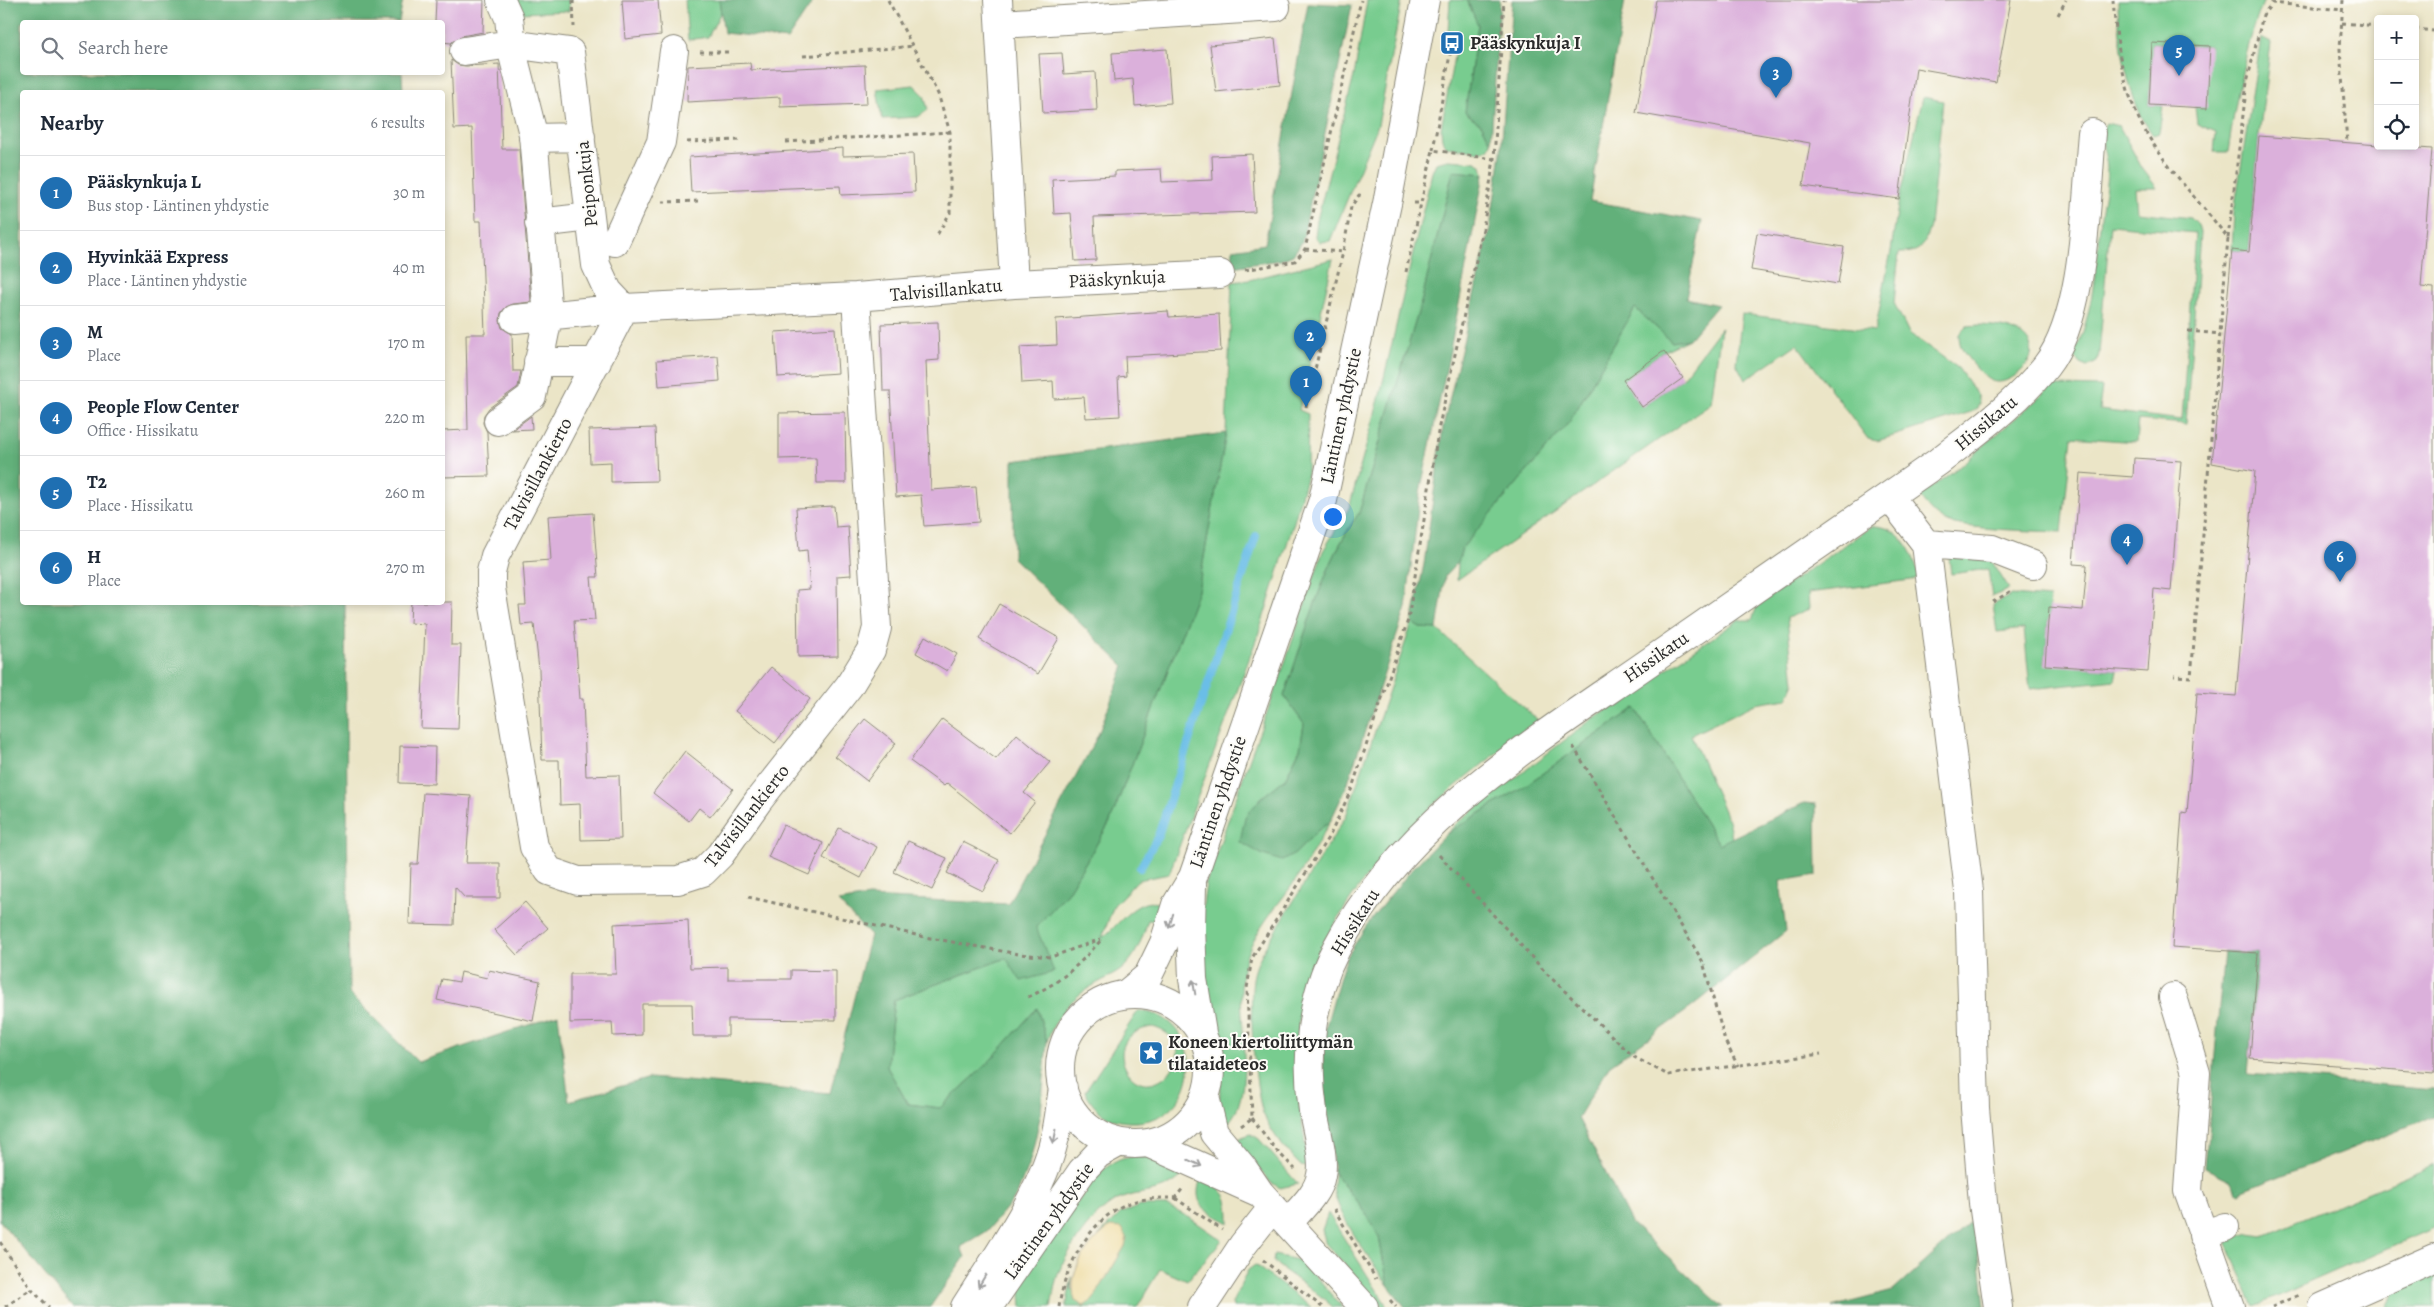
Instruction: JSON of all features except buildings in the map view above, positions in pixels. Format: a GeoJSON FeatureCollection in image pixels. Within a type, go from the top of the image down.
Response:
{"type":"FeatureCollection","features":[{"type":"Feature","properties":{"kind":"street"},"geometry":{"type":"LineString","coordinates":[[498,421],[532,396],[548,317],[533,138],[511,44],[509,18],[501,0]]}},
{"type":"Feature","properties":{"kind":"street","name":"Läntinen yhdystie"},"geometry":{"type":"LineString","coordinates":[[1126,994],[1148,976],[1164,943],[1176,905],[1193,877],[1323,500],[1388,199],[1424,0]]}},
{"type":"Feature","properties":{"kind":"street"},"geometry":{"type":"LineString","coordinates":[[999,12],[1276,7]]}},
{"type":"Feature","properties":{"kind":"street","name":"Talvisillankatu"},"geometry":{"type":"LineString","coordinates":[[514,319],[624,308],[856,297],[1014,284],[999,12]]}},
{"type":"Feature","properties":{"kind":"street"},"geometry":{"type":"LineString","coordinates":[[464,51],[511,44]]}},
{"type":"Feature","properties":{"kind":"street","name":"Peiponkuja"},"geometry":{"type":"LineString","coordinates":[[511,44],[570,52],[596,265],[608,291],[624,308]]}},
{"type":"Feature","properties":{"kind":"street"},"geometry":{"type":"LineString","coordinates":[[615,242],[661,142],[674,52]]}},
{"type":"Feature","properties":{"kind":"street","name":"Hissikatu"},"geometry":{"type":"LineString","coordinates":[[1202,1307],[1243,1245],[1273,1208],[1316,1190],[1322,1174],[1313,1108],[1310,1066],[1312,1024],[1322,985],[1335,951],[1355,917],[1396,862],[1422,836],[1493,774],[1561,723],[1938,462],[1996,417],[2033,382],[2056,351],[2067,326],[2076,290],[2092,133]]}},
{"type":"Feature","properties":{"kind":"street"},"geometry":{"type":"LineString","coordinates":[[533,138],[581,137]]}},
{"type":"Feature","properties":{"kind":"street"},"geometry":{"type":"LineString","coordinates":[[539,223],[590,217]]}},
{"type":"Feature","properties":{"kind":"street","name":"Pääskynkuja"},"geometry":{"type":"LineString","coordinates":[[1014,284],[1220,274]]}},
{"type":"Feature","properties":{"kind":"street","name":"Talvisillankierto"},"geometry":{"type":"LineString","coordinates":[[624,308],[495,556],[491,572],[530,831],[541,861],[549,870],[578,882],[678,880],[703,872],[720,855],[758,801],[849,686],[871,650],[877,628],[856,297]]}},
{"type":"Feature","properties":{"kind":"street"},"geometry":{"type":"LineString","coordinates":[[538,362],[597,362]]}},
{"type":"Feature","properties":{"kind":"street"},"geometry":{"type":"LineString","coordinates":[[532,396],[570,413]]}},
{"type":"Feature","properties":{"kind":"street"},"geometry":{"type":"LineString","coordinates":[[1889,496],[1926,544],[1969,892],[1975,1108],[1983,1203],[1998,1307]]}},
{"type":"Feature","properties":{"kind":"street"},"geometry":{"type":"LineString","coordinates":[[1926,544],[1992,549],[2033,565]]}},
{"type":"Feature","properties":{"kind":"street","name":"Läntinen yhdystie"},"geometry":{"type":"LineString","coordinates":[[1193,877],[1191,926],[1192,979],[1202,1035]]}},
{"type":"Feature","properties":{"kind":"street"},"geometry":{"type":"LineString","coordinates":[[1150,1144],[1168,1137],[1184,1127],[1196,1114],[1205,1097],[1209,1076],[1208,1055],[1202,1035],[1194,1021],[1172,1004],[1148,994],[1126,994],[1109,999],[1089,1010],[1076,1023],[1067,1039],[1062,1054],[1060,1072],[1063,1088],[1070,1107],[1089,1128],[1118,1143],[1150,1144],[1201,1166],[1273,1208]]}},
{"type":"Feature","properties":{"kind":"street"},"geometry":{"type":"LineString","coordinates":[[2174,997],[2196,1073],[2188,1191],[2214,1231],[2230,1307]]}},
{"type":"Feature","properties":{"kind":"street","name":"Läntinen yhdystie"},"geometry":{"type":"LineString","coordinates":[[965,1307],[1027,1204],[1043,1172],[1054,1142],[1063,1088]]}},
{"type":"Feature","properties":{"kind":"street"},"geometry":{"type":"LineString","coordinates":[[1205,1097],[1214,1133],[1273,1208],[1364,1307]]}},
{"type":"Feature","properties":{"kind":"street","name":"Läntinen yhdystie"},"geometry":{"type":"LineString","coordinates":[[988,1307],[1082,1171],[1098,1154],[1118,1143]]}},
{"type":"Feature","properties":{"kind":"street"},"geometry":{"type":"LineString","coordinates":[[2327,1306],[2361,1300],[2434,1258]]}},
{"type":"Feature","properties":{"kind":"path"},"geometry":{"type":"LineString","coordinates":[[888,0],[938,94],[950,132],[950,213],[938,235]]}},
{"type":"Feature","properties":{"kind":"path"},"geometry":{"type":"LineString","coordinates":[[1220,274],[1295,261],[1305,249],[1361,0]]}},
{"type":"Feature","properties":{"kind":"path"},"geometry":{"type":"LineString","coordinates":[[1223,1144],[1252,1118],[1247,988],[1252,958],[1331,833],[1342,811],[1352,788],[1408,620],[1437,436],[1483,229],[1494,159],[1504,0]]}},
{"type":"Feature","properties":{"kind":"path"},"geometry":{"type":"LineString","coordinates":[[2058,15],[2066,0]]}},
{"type":"Feature","properties":{"kind":"path"},"geometry":{"type":"LineString","coordinates":[[2113,0],[2116,34],[2128,94],[2139,119],[2151,142],[2228,238]]}},
{"type":"Feature","properties":{"kind":"path"},"geometry":{"type":"LineString","coordinates":[[2343,0],[2340,49],[2347,142]]}},
{"type":"Feature","properties":{"kind":"path"},"geometry":{"type":"LineString","coordinates":[[2174,676],[2191,677],[2228,238],[2247,82],[2263,15],[2272,4],[2343,10]]}},
{"type":"Feature","properties":{"kind":"path"},"geometry":{"type":"LineString","coordinates":[[2342,23],[2374,26]]}},
{"type":"Feature","properties":{"kind":"path"},"geometry":{"type":"LineString","coordinates":[[2419,29],[2434,31]]}},
{"type":"Feature","properties":{"kind":"path"},"geometry":{"type":"LineString","coordinates":[[1433,150],[1452,43]]}},
{"type":"Feature","properties":{"kind":"path"},"geometry":{"type":"LineString","coordinates":[[803,56],[914,46]]}},
{"type":"Feature","properties":{"kind":"path"},"geometry":{"type":"LineString","coordinates":[[786,142],[950,132]]}},
{"type":"Feature","properties":{"kind":"path"},"geometry":{"type":"LineString","coordinates":[[661,142],[739,140]]}},
{"type":"Feature","properties":{"kind":"path"},"geometry":{"type":"LineString","coordinates":[[633,202],[702,201]]}},
{"type":"Feature","properties":{"kind":"path"},"geometry":{"type":"LineString","coordinates":[[1406,272],[1421,204]]}},
{"type":"Feature","properties":{"kind":"path"},"geometry":{"type":"LineString","coordinates":[[1306,407],[1343,252]]}},
{"type":"Feature","properties":{"kind":"path"},"geometry":{"type":"LineString","coordinates":[[2188,331],[2220,334]]}},
{"type":"Feature","properties":{"kind":"path"},"geometry":{"type":"LineString","coordinates":[[1993,602],[2011,591]]}},
{"type":"Feature","properties":{"kind":"path"},"geometry":{"type":"LineString","coordinates":[[1561,723],[1588,773],[1703,962],[1725,1041],[1738,1066]]}},
{"type":"Feature","properties":{"kind":"path"},"geometry":{"type":"LineString","coordinates":[[1422,836],[1479,901],[1548,974],[1634,1057],[1668,1075],[1821,1054]]}},
{"type":"Feature","properties":{"kind":"path"},"geometry":{"type":"LineString","coordinates":[[748,897],[925,937],[1018,954],[1051,956],[1101,939],[1079,965],[1052,987],[1028,997]]}},
{"type":"Feature","properties":{"kind":"path"},"geometry":{"type":"LineString","coordinates":[[1059,1307],[1065,1278],[1078,1251],[1099,1224],[1112,1212],[1130,1203],[1175,1198],[1201,1166]]}},
{"type":"Feature","properties":{"kind":"path"},"geometry":{"type":"LineString","coordinates":[[0,1242],[31,1289],[49,1307]]}},
{"type":"Feature","properties":{"kind":"path"},"geometry":{"type":"LineString","coordinates":[[5,1307],[31,1289]]}},
{"type":"Feature","properties":{"kind":"green space"},"geometry":{"type":"Polygon","coordinates":[[[0,0],[403,0],[399,20],[20,20],[20,75],[402,75],[403,90],[20,90],[20,605],[345,605],[349,993],[418,1062],[558,1015],[569,1101],[650,1078],[830,1093],[870,935],[838,902],[868,897],[1008,904],[1098,735],[1124,666],[1013,558],[1013,461],[1226,433],[1198,591],[1110,822],[1067,893],[1036,927],[1054,972],[1021,981],[1006,958],[894,1000],[887,1067],[908,1104],[940,1108],[988,1063],[1037,1008],[1047,1042],[1041,1113],[1031,1158],[1016,1197],[987,1231],[961,1247],[965,1257],[930,1307],[72,1307],[0,1221],[0,0]]]}},
{"type":"Feature","properties":{"kind":"green space"},"geometry":{"type":"Polygon","coordinates":[[[506,0],[569,0],[569,11],[520,13],[506,0]]]}},
{"type":"Feature","properties":{"kind":"green space"},"geometry":{"type":"Polygon","coordinates":[[[685,0],[719,0],[721,12],[708,37],[688,40],[685,0]]]}},
{"type":"Feature","properties":{"kind":"green space"},"geometry":{"type":"Polygon","coordinates":[[[719,0],[814,0],[787,40],[724,33],[719,0]]]}},
{"type":"Feature","properties":{"kind":"green space"},"geometry":{"type":"Polygon","coordinates":[[[1367,0],[1402,0],[1378,125],[1330,241],[1320,242],[1315,237],[1317,220],[1354,76],[1367,0]]]}},
{"type":"Feature","properties":{"kind":"green space"},"geometry":{"type":"Polygon","coordinates":[[[1450,0],[1467,0],[1478,24],[1465,112],[1482,125],[1491,143],[1488,149],[1480,152],[1447,147],[1442,139],[1441,129],[1458,34],[1448,32],[1450,0]]]}},
{"type":"Feature","properties":{"kind":"green space"},"geometry":{"type":"Polygon","coordinates":[[[1467,0],[1500,0],[1491,143],[1482,125],[1465,112],[1478,25],[1467,0]]]}},
{"type":"Feature","properties":{"kind":"green space"},"geometry":{"type":"Polygon","coordinates":[[[1512,0],[1625,0],[1590,201],[1702,221],[1686,298],[1718,305],[1689,339],[1672,342],[1635,308],[1570,421],[1462,548],[1458,562],[1445,576],[1437,629],[1420,628],[1412,623],[1424,564],[1443,427],[1490,228],[1501,153],[1512,0]]]}},
{"type":"Feature","properties":{"kind":"green space"},"geometry":{"type":"Polygon","coordinates":[[[2118,0],[2264,0],[2246,56],[2228,152],[2214,152],[2216,132],[2197,124],[2195,107],[2210,46],[2152,43],[2149,105],[2163,106],[2159,133],[2153,135],[2144,122],[2137,106],[2126,71],[2122,52],[2118,0]]]}},
{"type":"Feature","properties":{"kind":"green space"},"geometry":{"type":"Polygon","coordinates":[[[1308,3],[1352,5],[1302,242],[1293,255],[1281,260],[1232,267],[1233,249],[1265,244],[1308,3]]]}},
{"type":"Feature","properties":{"kind":"green space"},"geometry":{"type":"Polygon","coordinates":[[[2261,38],[2271,43],[2259,136],[2249,252],[2232,250],[2234,212],[2261,38]]]}},
{"type":"Feature","properties":{"kind":"green space"},"geometry":{"type":"Polygon","coordinates":[[[914,85],[924,95],[928,110],[918,117],[882,119],[877,89],[914,85]]]}},
{"type":"Feature","properties":{"kind":"green space"},"geometry":{"type":"Polygon","coordinates":[[[1923,97],[1943,101],[1930,226],[1921,247],[1913,252],[1899,253],[1894,303],[1909,333],[1958,368],[1977,395],[1979,403],[1977,409],[1971,412],[1877,441],[1868,439],[1797,344],[1745,380],[1736,363],[1742,314],[1875,331],[1899,199],[1923,97]]]}},
{"type":"Feature","properties":{"kind":"green space"},"geometry":{"type":"Polygon","coordinates":[[[2106,123],[2119,126],[2142,168],[2157,188],[2135,188],[2137,212],[2191,218],[2198,225],[2200,233],[2186,424],[2138,420],[2136,442],[2072,437],[2062,532],[1982,528],[1943,520],[1933,513],[1919,496],[1959,467],[2049,389],[2057,386],[2102,387],[2099,410],[2182,420],[2195,233],[2110,225],[2097,362],[2087,367],[2080,364],[2073,356],[2086,323],[2093,288],[2107,168],[2102,139],[2103,128],[2106,123]]]}},
{"type":"Feature","properties":{"kind":"green space"},"geometry":{"type":"Polygon","coordinates":[[[1448,160],[1476,162],[1482,166],[1484,174],[1453,171],[1422,299],[1359,513],[1335,554],[1325,577],[1284,696],[1304,724],[1300,749],[1285,779],[1261,798],[1295,854],[1317,831],[1330,822],[1301,872],[1257,934],[1245,961],[1241,993],[1244,1077],[1241,1097],[1235,1113],[1225,1126],[1219,1105],[1223,1055],[1208,1001],[1200,927],[1206,883],[1323,551],[1349,508],[1379,399],[1432,172],[1436,163],[1448,160]]]}},
{"type":"Feature","properties":{"kind":"green space"},"geometry":{"type":"Polygon","coordinates":[[[1453,171],[1484,174],[1447,366],[1420,492],[1406,608],[1346,788],[1330,822],[1317,831],[1295,854],[1282,861],[1263,855],[1240,842],[1245,817],[1261,798],[1285,779],[1300,749],[1304,724],[1284,696],[1325,577],[1335,554],[1359,513],[1422,299],[1453,171]]]}},
{"type":"Feature","properties":{"kind":"green space"},"geometry":{"type":"Polygon","coordinates":[[[1333,259],[1299,410],[1308,414],[1307,474],[1294,522],[1258,635],[1169,874],[1138,880],[1114,905],[1102,938],[1127,914],[1142,904],[1149,902],[1157,903],[1160,909],[1157,921],[1148,920],[1137,949],[1124,967],[1098,982],[1071,1002],[1054,1025],[1047,1042],[1037,1008],[988,1063],[940,1108],[908,1104],[887,1067],[894,1000],[1006,958],[1067,893],[1110,822],[1198,591],[1226,433],[1232,282],[1249,280],[1333,259]]]}},
{"type":"Feature","properties":{"kind":"green space"},"geometry":{"type":"Polygon","coordinates":[[[1635,308],[1672,342],[1689,339],[1664,351],[1624,380],[1642,407],[1683,378],[1721,328],[1711,403],[1457,580],[1458,562],[1462,548],[1570,421],[1635,308]]]}},
{"type":"Feature","properties":{"kind":"green space"},"geometry":{"type":"Polygon","coordinates":[[[1979,325],[2015,331],[2021,334],[2030,345],[2030,358],[2027,364],[2010,379],[1993,382],[1984,376],[1967,357],[1961,347],[1959,334],[1967,326],[1979,325]]]}},
{"type":"Feature","properties":{"kind":"green space"},"geometry":{"type":"Polygon","coordinates":[[[1872,526],[1891,530],[1899,536],[1910,551],[1919,579],[1808,593],[1809,609],[1787,618],[1794,683],[1787,699],[1755,704],[1691,735],[1728,820],[1732,838],[1719,844],[1635,708],[1526,785],[1446,834],[1458,822],[1591,720],[1739,620],[1752,620],[1757,606],[1872,526]]]}},
{"type":"Feature","properties":{"kind":"green space"},"geometry":{"type":"Polygon","coordinates":[[[1949,557],[1991,560],[2009,589],[1992,597],[1988,569],[1951,574],[1949,557]]]}},
{"type":"Feature","properties":{"kind":"green space"},"geometry":{"type":"Polygon","coordinates":[[[2011,595],[2050,598],[2045,664],[2117,670],[2115,680],[2030,689],[2024,629],[1997,632],[1993,605],[2011,595]]]}},
{"type":"Feature","properties":{"kind":"green space"},"geometry":{"type":"Polygon","coordinates":[[[1412,623],[1420,628],[1437,629],[1539,721],[1453,788],[1402,836],[1357,891],[1318,953],[1302,997],[1297,1040],[1297,1082],[1306,1167],[1301,1166],[1284,1148],[1270,1128],[1263,1113],[1257,1085],[1253,1046],[1253,979],[1258,962],[1266,946],[1346,816],[1412,623]]]}},
{"type":"Feature","properties":{"kind":"green space"},"geometry":{"type":"Polygon","coordinates":[[[1635,708],[1719,844],[1804,803],[1816,804],[1817,875],[1780,881],[1786,931],[1692,1007],[1609,1066],[1578,1118],[1631,1223],[1723,1307],[1405,1307],[1388,1285],[1379,1237],[1366,1213],[1334,1173],[1323,1079],[1323,1052],[1326,1026],[1341,973],[1348,955],[1366,926],[1413,868],[1446,834],[1526,785],[1635,708]]]}},
{"type":"Feature","properties":{"kind":"green space"},"geometry":{"type":"Polygon","coordinates":[[[2224,951],[2258,953],[2248,1074],[2434,1090],[2434,1116],[2238,1193],[2230,1180],[2205,1168],[2224,951]]]}},
{"type":"Feature","properties":{"kind":"green space"},"geometry":{"type":"Polygon","coordinates":[[[1138,1011],[1161,1017],[1178,1030],[1187,1049],[1189,1069],[1184,1089],[1173,1106],[1155,1118],[1130,1122],[1115,1120],[1098,1110],[1085,1092],[1138,1011]],[[1153,1027],[1138,1031],[1127,1040],[1123,1046],[1123,1061],[1126,1069],[1136,1080],[1149,1083],[1161,1079],[1171,1071],[1177,1060],[1177,1047],[1170,1036],[1153,1027]]]}},
{"type":"Feature","properties":{"kind":"green space"},"geometry":{"type":"Polygon","coordinates":[[[1251,1134],[1259,1139],[1298,1184],[1280,1188],[1270,1182],[1235,1142],[1251,1134]]]}},
{"type":"Feature","properties":{"kind":"green space"},"geometry":{"type":"Polygon","coordinates":[[[1144,1155],[1187,1171],[1179,1179],[1164,1188],[1122,1198],[1102,1211],[1074,1244],[1061,1267],[1054,1288],[1051,1307],[1022,1307],[1020,1281],[1093,1181],[1109,1165],[1128,1157],[1144,1155]]]}},
{"type":"Feature","properties":{"kind":"green space"},"geometry":{"type":"Polygon","coordinates":[[[2434,1165],[2434,1228],[2255,1306],[2226,1242],[2250,1234],[2263,1236],[2434,1165]]]}},
{"type":"Feature","properties":{"kind":"green space"},"geometry":{"type":"Polygon","coordinates":[[[1334,1173],[1366,1213],[1379,1237],[1388,1285],[1357,1240],[1337,1203],[1333,1190],[1334,1173]]]}},
{"type":"Feature","properties":{"kind":"green space"},"geometry":{"type":"Polygon","coordinates":[[[1201,1178],[1221,1190],[1224,1194],[1227,1199],[1229,1223],[1214,1215],[1203,1206],[1198,1195],[1201,1178]]]}},
{"type":"Feature","properties":{"kind":"green space"},"geometry":{"type":"Polygon","coordinates":[[[1141,1206],[1167,1206],[1190,1218],[1222,1240],[1187,1281],[1160,1269],[1137,1307],[1066,1307],[1072,1277],[1071,1289],[1093,1300],[1125,1246],[1110,1227],[1098,1236],[1121,1213],[1141,1206]]]}},
{"type":"Feature","properties":{"kind":"green space"},"geometry":{"type":"Polygon","coordinates":[[[1328,1213],[1387,1306],[1383,1307],[1326,1244],[1322,1230],[1328,1213]]]}},
{"type":"Feature","properties":{"kind":"green space"},"geometry":{"type":"Polygon","coordinates":[[[1975,1217],[1985,1307],[1832,1307],[1893,1291],[1975,1217]]]}},
{"type":"Feature","properties":{"kind":"green space"},"geometry":{"type":"Polygon","coordinates":[[[1274,1255],[1304,1263],[1342,1307],[1333,1307],[1273,1262],[1274,1255]]]}},
{"type":"Feature","properties":{"kind":"green space"},"geometry":{"type":"Polygon","coordinates":[[[1255,1265],[1311,1307],[1233,1307],[1232,1303],[1248,1270],[1255,1265]]]}},
{"type":"Feature","properties":{"kind":"green space"},"geometry":{"type":"Polygon","coordinates":[[[2434,1274],[2434,1307],[2387,1307],[2395,1292],[2434,1274]]]}},
{"type":"Feature","properties":{"kind":"sand"},"geometry":{"type":"Polygon","coordinates":[[[1110,1227],[1122,1228],[1127,1237],[1125,1246],[1093,1300],[1084,1306],[1075,1301],[1073,1290],[1076,1269],[1094,1241],[1110,1227]]]}},
{"type":"Feature","properties":{"kind":"waterway"},"geometry":{"type":"LineString","coordinates":[[1140,868],[1158,836],[1256,536]]}},
{"type":"Feature","properties":{"kind":"place","name":"Pääskynkuja I"},"geometry":{"type":"Point","coordinates":[1452,43]}},
{"type":"Feature","properties":{"kind":"place","name":"T2"},"geometry":{"type":"Point","coordinates":[2179,76]}},
{"type":"Feature","properties":{"kind":"place","name":"M"},"geometry":{"type":"Point","coordinates":[1776,98]}},
{"type":"Feature","properties":{"kind":"place","name":"Hyvinkää Express"},"geometry":{"type":"Point","coordinates":[1310,361]}},
{"type":"Feature","properties":{"kind":"place","name":"Pääskynkuja L"},"geometry":{"type":"Point","coordinates":[1306,407]}},
{"type":"Feature","properties":{"kind":"place","name":"People Flow Center"},"geometry":{"type":"Point","coordinates":[2127,565]}},
{"type":"Feature","properties":{"kind":"place","name":"H"},"geometry":{"type":"Point","coordinates":[2340,582]}},
{"type":"Feature","properties":{"kind":"place","name":"Koneen kiertoliittymän tilataideteos"},"geometry":{"type":"Point","coordinates":[1151,1053]}}]}
